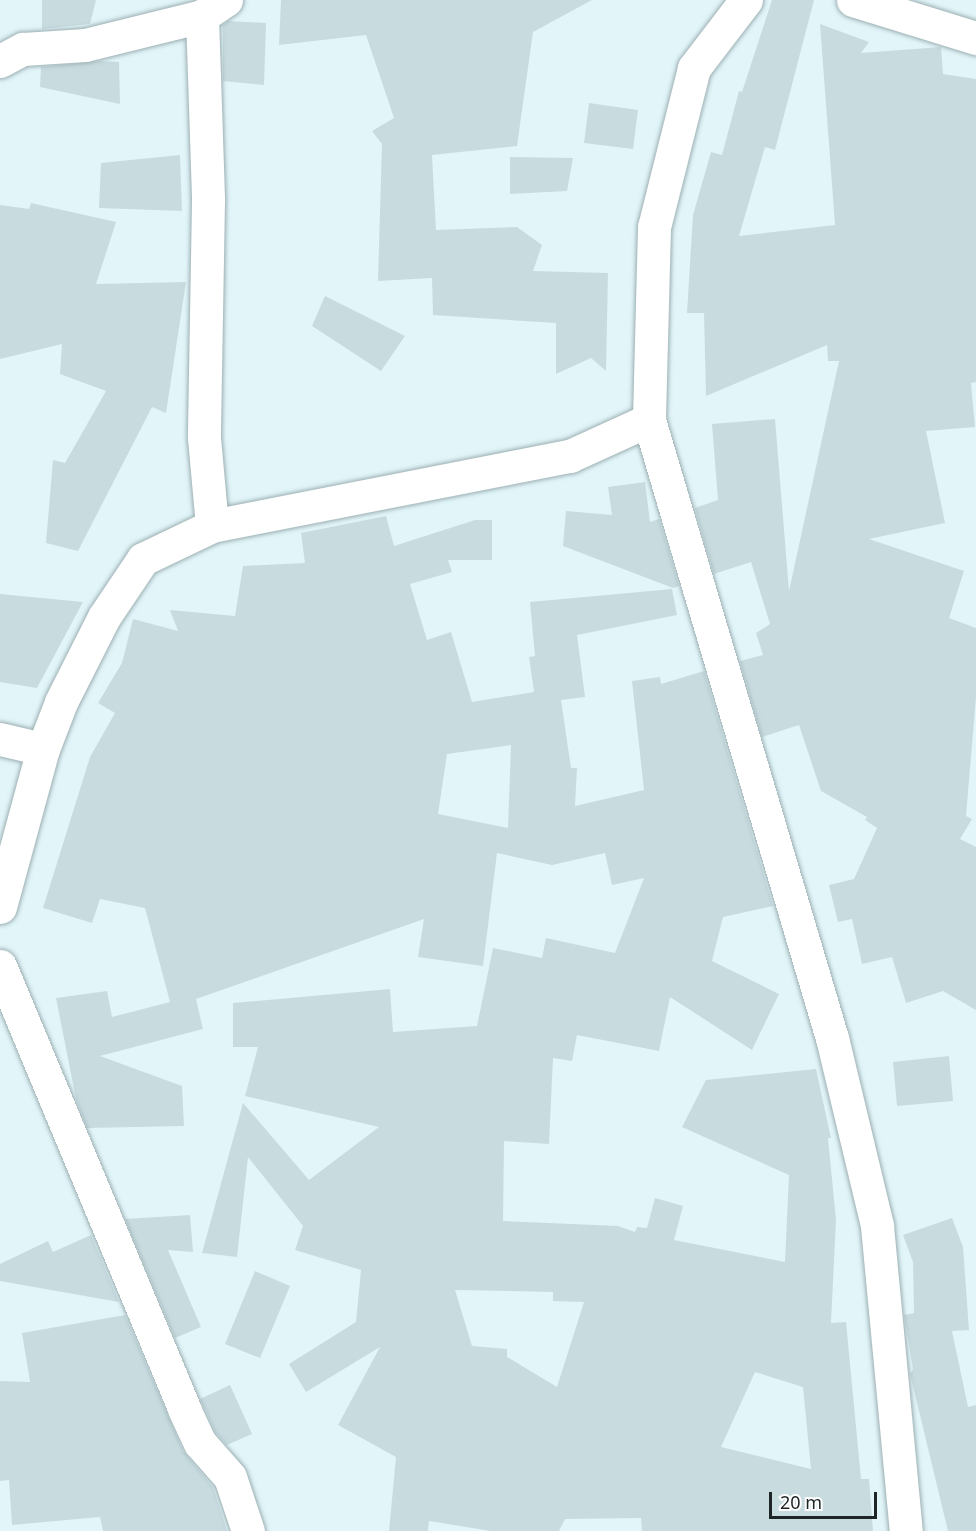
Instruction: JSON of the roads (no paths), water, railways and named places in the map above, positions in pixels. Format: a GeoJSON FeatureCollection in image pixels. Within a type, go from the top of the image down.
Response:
{"type":"FeatureCollection","features":[{"type":"Feature","properties":{"kind":"street"},"geometry":{"type":"LineString","coordinates":[[746,0],[694,68],[654,227],[649,420],[831,1038],[877,1226],[906,1531]]}},
{"type":"Feature","properties":{"kind":"street"},"geometry":{"type":"LineString","coordinates":[[854,0],[976,38]]}},
{"type":"Feature","properties":{"kind":"street"},"geometry":{"type":"LineString","coordinates":[[0,61],[23,49],[85,45],[214,8],[204,438],[212,526]]}},
{"type":"Feature","properties":{"kind":"street"},"geometry":{"type":"LineString","coordinates":[[0,907],[43,749],[61,702],[104,617],[143,559],[212,526],[570,456],[649,420]]}},
{"type":"Feature","properties":{"kind":"street"},"geometry":{"type":"LineString","coordinates":[[0,739],[43,749]]}},
{"type":"Feature","properties":{"kind":"street"},"geometry":{"type":"LineString","coordinates":[[0,966],[180,1398],[200,1443],[230,1477],[248,1531]]}}]}
